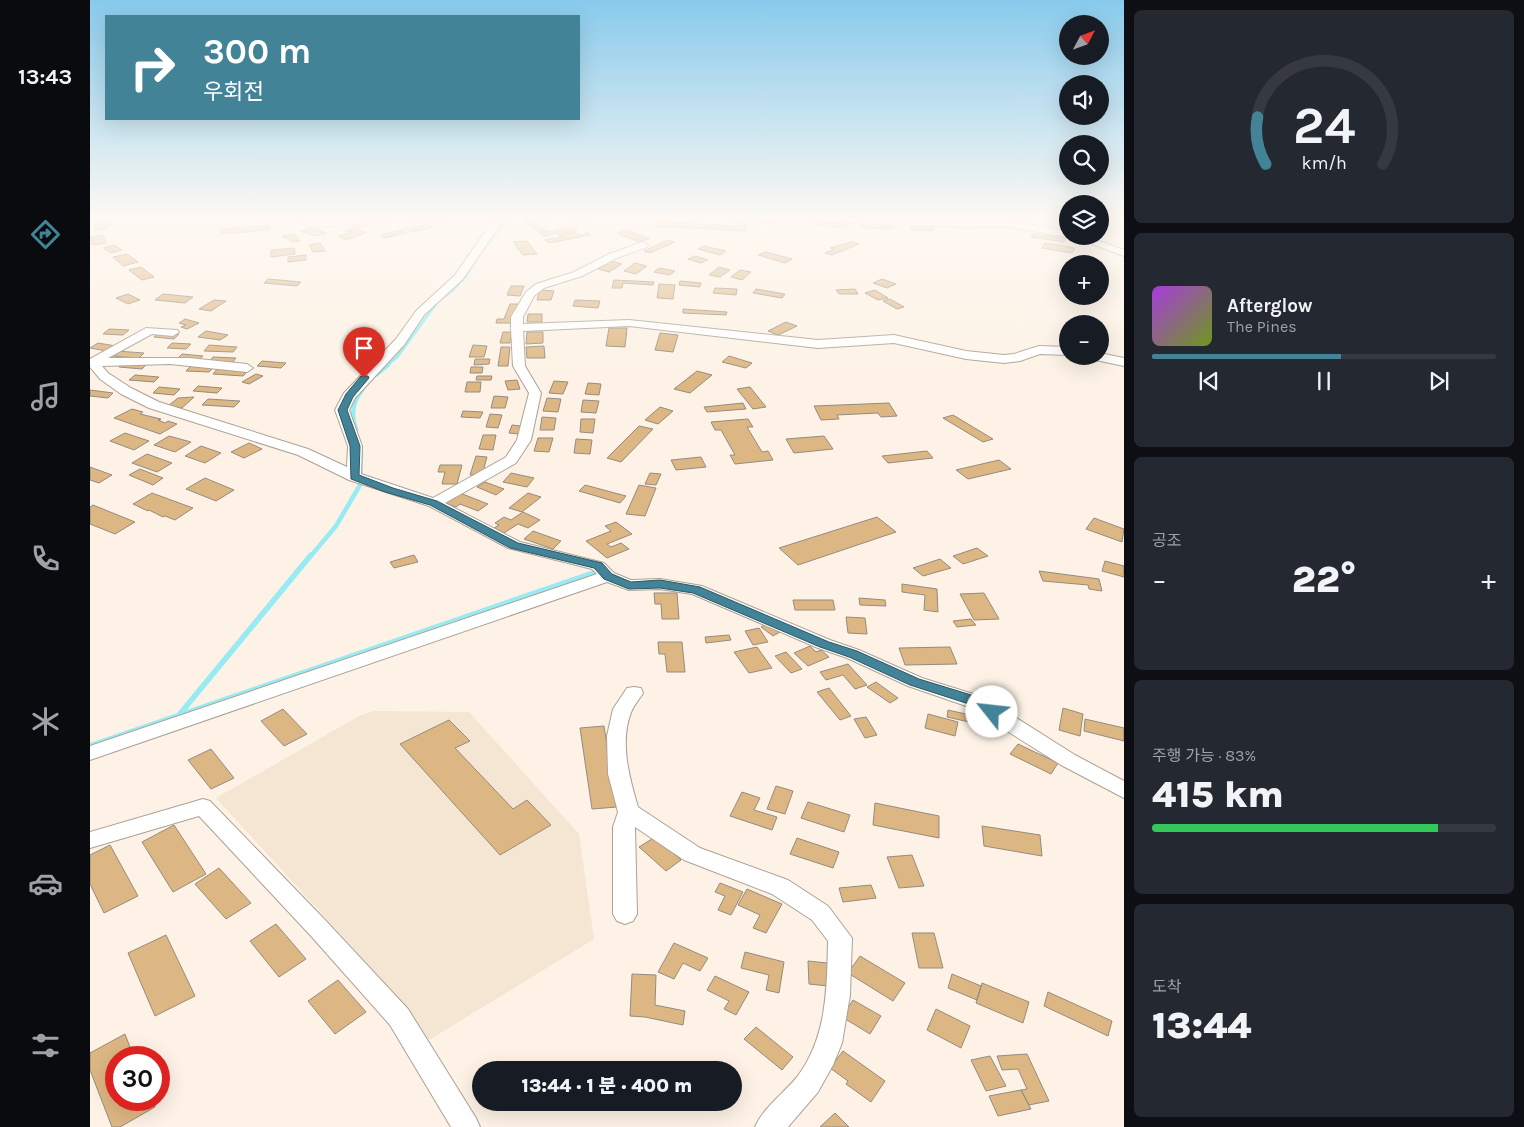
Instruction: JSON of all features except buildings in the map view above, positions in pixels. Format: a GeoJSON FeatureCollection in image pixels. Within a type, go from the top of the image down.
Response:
{"type":"FeatureCollection","features":[{"type":"Feature","properties":{"kind":"street"},"geometry":{"type":"LineString","coordinates":[[360,479],[355,446],[342,410],[349,396],[394,348],[420,313],[459,277],[462,272]]}},
{"type":"Feature","properties":{"kind":"street"},"geometry":{"type":"LineString","coordinates":[[434,503],[493,472],[510,460],[524,440],[536,394],[520,366],[516,317],[530,294],[540,286],[583,272]]}},
{"type":"Feature","properties":{"kind":"street"},"geometry":{"type":"LineString","coordinates":[[517,328],[629,323],[818,344],[894,339],[995,358],[1016,358],[1038,350],[1059,351]]}},
{"type":"Feature","properties":{"kind":"street"},"geometry":{"type":"LineString","coordinates":[[91,363],[150,330],[173,332]]}},
{"type":"Feature","properties":{"kind":"street"},"geometry":{"type":"LineString","coordinates":[[91,363],[139,359],[227,364],[247,368]]}},
{"type":"Feature","properties":{"kind":"street"},"geometry":{"type":"LineString","coordinates":[[1109,359],[1124,362]]}},
{"type":"Feature","properties":{"kind":"street"},"geometry":{"type":"LineString","coordinates":[[91,363],[104,376],[126,391],[154,405],[303,452],[360,479],[434,503],[514,546],[598,566],[608,576],[629,585],[660,584],[696,590],[824,644],[853,654],[915,682],[976,702],[1068,760],[1124,790]]}},
{"type":"Feature","properties":{"kind":"street"},"geometry":{"type":"LineString","coordinates":[[90,753],[608,576]]}},
{"type":"Feature","properties":{"kind":"street"},"geometry":{"type":"LineString","coordinates":[[625,914],[624,827],[629,812],[618,774],[617,736],[623,709],[634,693]]}},
{"type":"Feature","properties":{"kind":"street"},"geometry":{"type":"LineString","coordinates":[[90,840],[203,807],[319,929],[399,1017],[466,1127]]}},
{"type":"Feature","properties":{"kind":"street"},"geometry":{"type":"LineString","coordinates":[[629,812],[692,854],[780,887],[820,913],[840,938],[840,980],[833,1031],[818,1068],[791,1106],[769,1127]]}},
{"type":"Feature","properties":{"kind":"shaded area"},"geometry":{"type":"Polygon","coordinates":[[[373,711],[469,712],[579,834],[594,939],[429,1040],[378,975],[216,798],[359,716],[373,711]]]}},
{"type":"Feature","properties":{"kind":"waterway"},"geometry":{"type":"LineString","coordinates":[[386,366],[397,357],[438,301],[453,290],[468,272]]}},
{"type":"Feature","properties":{"kind":"waterway"},"geometry":{"type":"LineString","coordinates":[[377,374],[388,365]]}},
{"type":"Feature","properties":{"kind":"waterway"},"geometry":{"type":"LineString","coordinates":[[356,430],[353,409],[362,390]]}},
{"type":"Feature","properties":{"kind":"waterway"},"geometry":{"type":"LineString","coordinates":[[310,557],[336,526],[360,485],[361,453]]}},
{"type":"Feature","properties":{"kind":"waterway"},"geometry":{"type":"LineString","coordinates":[[179,715],[311,555]]}},
{"type":"Feature","properties":{"kind":"waterway"},"geometry":{"type":"LineString","coordinates":[[90,746],[593,573]]}},
{"type":"Feature","properties":{"kind":"route"},"geometry":{"type":"LineString","coordinates":[[364,378],[349,396],[342,410],[355,446],[354,477],[389,490],[434,503],[514,546],[598,566],[608,576],[629,585],[660,584],[696,590],[782,627],[853,654],[915,682],[976,702],[992,712]]}}]}
